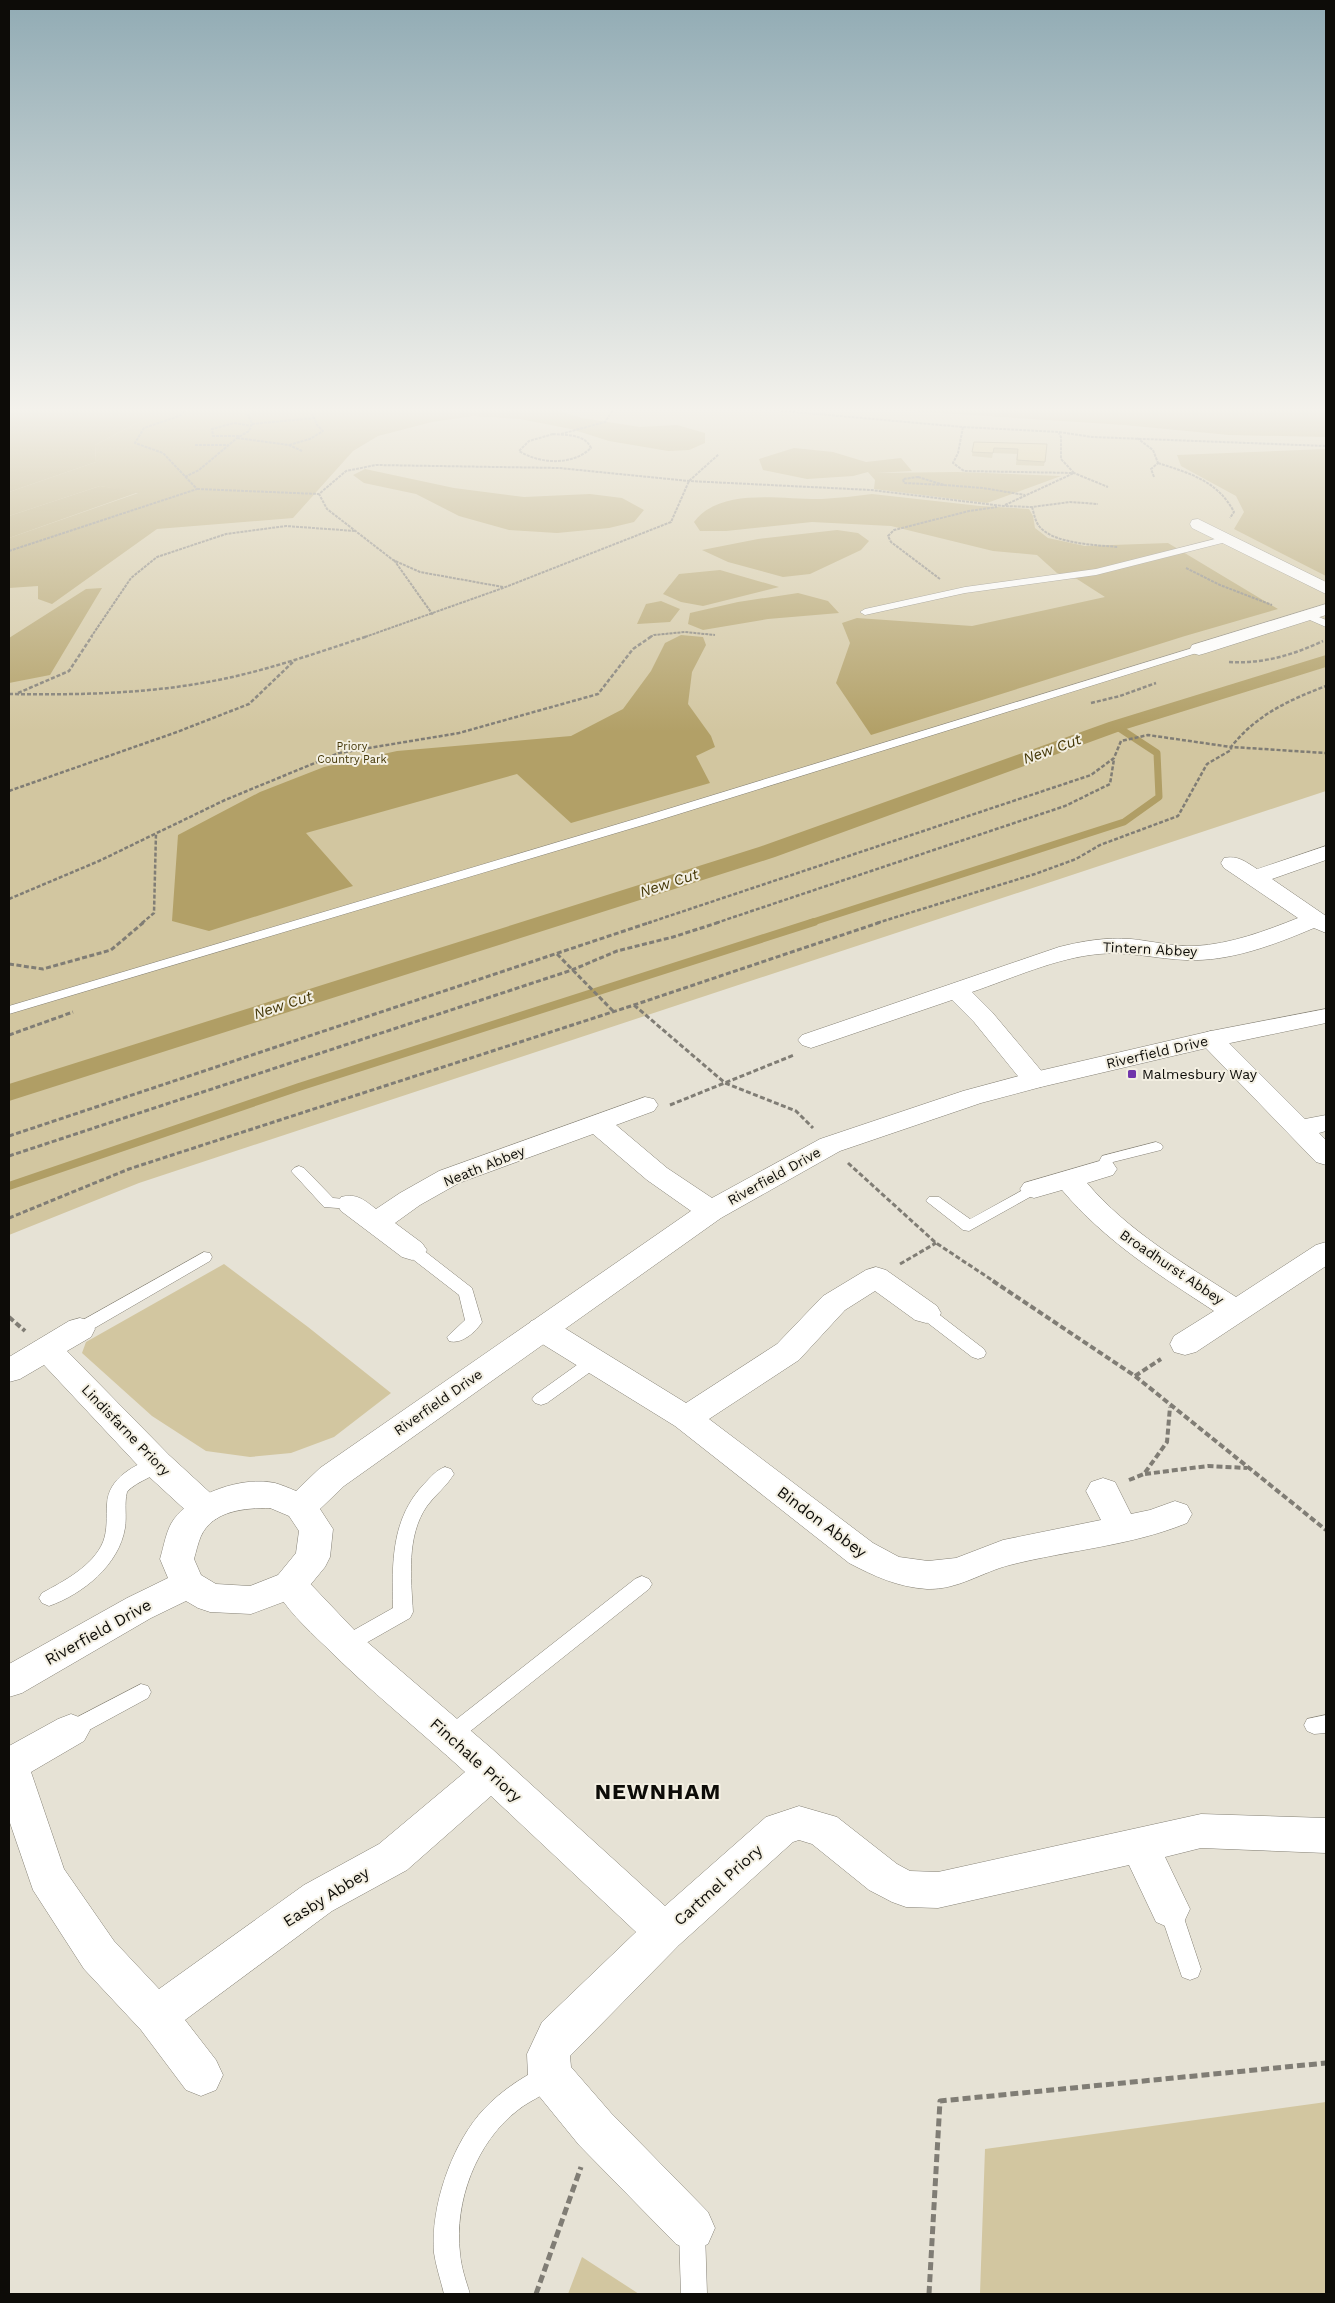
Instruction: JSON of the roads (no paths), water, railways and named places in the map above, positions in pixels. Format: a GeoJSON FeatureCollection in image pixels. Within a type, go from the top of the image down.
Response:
{"type":"FeatureCollection","features":[{"type":"Feature","properties":{"kind":"street"},"geometry":{"type":"LineString","coordinates":[[1198,524],[1326,589]]}},
{"type":"Feature","properties":{"kind":"street"},"geometry":{"type":"LineString","coordinates":[[1199,649],[1326,609]]}},
{"type":"Feature","properties":{"kind":"street"},"geometry":{"type":"LineString","coordinates":[[1254,878],[1326,853]]}},
{"type":"Feature","properties":{"kind":"street","name":"Tintern Abbey"},"geometry":{"type":"LineString","coordinates":[[1232,863],[1321,923]]}},
{"type":"Feature","properties":{"kind":"street","name":"Tintern Abbey"},"geometry":{"type":"LineString","coordinates":[[811,1040],[1059,954],[1092,947],[1123,946],[1193,953],[1220,951],[1321,923]]}},
{"type":"Feature","properties":{"kind":"street"},"geometry":{"type":"LineString","coordinates":[[956,990],[983,1017],[1035,1080]]}},
{"type":"Feature","properties":{"kind":"street","name":"Riverfield Drive"},"geometry":{"type":"LineString","coordinates":[[301,1507],[332,1477],[712,1211],[830,1145],[972,1097],[1035,1080],[1211,1039],[1326,1016]]}},
{"type":"Feature","properties":{"kind":"street"},"geometry":{"type":"LineString","coordinates":[[1211,1039],[1326,1156]]}},
{"type":"Feature","properties":{"kind":"street","name":"Neath Abbey"},"geometry":{"type":"LineString","coordinates":[[377,1222],[410,1199],[450,1177],[645,1105]]}},
{"type":"Feature","properties":{"kind":"street"},"geometry":{"type":"LineString","coordinates":[[1300,1129],[1326,1123]]}},
{"type":"Feature","properties":{"kind":"street"},"geometry":{"type":"LineString","coordinates":[[597,1124],[657,1174],[712,1211]]}},
{"type":"Feature","properties":{"kind":"street"},"geometry":{"type":"LineString","coordinates":[[1034,1189],[1103,1169]]}},
{"type":"Feature","properties":{"kind":"street","name":"Broadhurst Abbey"},"geometry":{"type":"LineString","coordinates":[[1068,1179],[1103,1219],[1138,1247],[1236,1311]]}},
{"type":"Feature","properties":{"kind":"street"},"geometry":{"type":"LineString","coordinates":[[351,1204],[412,1250]]}},
{"type":"Feature","properties":{"kind":"street","name":"Broadhurst Abbey"},"geometry":{"type":"LineString","coordinates":[[1185,1344],[1326,1252]]}},
{"type":"Feature","properties":{"kind":"street"},"geometry":{"type":"LineString","coordinates":[[686,1418],[788,1352],[834,1303],[876,1277],[926,1313]]}},
{"type":"Feature","properties":{"kind":"street"},"geometry":{"type":"LineString","coordinates":[[9,1370],[80,1329]]}},
{"type":"Feature","properties":{"kind":"street","name":"Bindon Abbey"},"geometry":{"type":"LineString","coordinates":[[542,1329],[686,1418],[861,1553],[893,1570],[928,1575],[959,1571],[1003,1553],[1155,1522],[1176,1514]]}},
{"type":"Feature","properties":{"kind":"street","name":"Lindisfarne Priory"},"geometry":{"type":"LineString","coordinates":[[47,1349],[157,1464],[206,1509]]}},
{"type":"Feature","properties":{"kind":"street"},"geometry":{"type":"LineString","coordinates":[[1103,1491],[1122,1528]]}},
{"type":"Feature","properties":{"kind":"street"},"geometry":{"type":"LineString","coordinates":[[273,1495],[301,1507],[316,1529],[313,1557],[290,1585],[252,1600],[210,1598],[188,1584],[177,1559],[186,1529],[206,1509],[237,1496],[273,1495]]}},
{"type":"Feature","properties":{"kind":"street","name":"Riverfield Drive"},"geometry":{"type":"LineString","coordinates":[[9,1682],[138,1608],[188,1584]]}},
{"type":"Feature","properties":{"kind":"street","name":"Finchale Priory"},"geometry":{"type":"LineString","coordinates":[[290,1585],[308,1608],[346,1645],[451,1735],[666,1932]]}},
{"type":"Feature","properties":{"kind":"street"},"geometry":{"type":"LineString","coordinates":[[71,1730],[10,1765],[48,1877],[100,1955],[156,2016],[202,2075]]}},
{"type":"Feature","properties":{"kind":"street","name":"Easby Abbey"},"geometry":{"type":"LineString","coordinates":[[156,2016],[318,1898],[393,1857],[492,1773]]}},
{"type":"Feature","properties":{"kind":"street","name":"Cartmel Priory"},"geometry":{"type":"LineString","coordinates":[[550,2076],[548,2054],[557,2037],[666,1932],[780,1829],[799,1822],[823,1828],[883,1877],[906,1889],[938,1890],[1201,1831],[1326,1836]]}},
{"type":"Feature","properties":{"kind":"street"},"geometry":{"type":"LineString","coordinates":[[1140,1845],[1170,1909]]}},
{"type":"Feature","properties":{"kind":"street"},"geometry":{"type":"LineString","coordinates":[[550,2076],[595,2129],[692,2228]]}},
{"type":"Feature","properties":{"kind":"lane"},"geometry":{"type":"LineString","coordinates":[[865,612],[965,590],[1096,572],[1163,556],[1223,537]]}},
{"type":"Feature","properties":{"kind":"lane"},"geometry":{"type":"LineString","coordinates":[[1308,615],[1326,624]]}},
{"type":"Feature","properties":{"kind":"lane"},"geometry":{"type":"LineString","coordinates":[[9,1010],[658,816],[1199,649]]}},
{"type":"Feature","properties":{"kind":"lane"},"geometry":{"type":"LineString","coordinates":[[1103,1169],[1108,1159],[1156,1148]]}},
{"type":"Feature","properties":{"kind":"lane"},"geometry":{"type":"LineString","coordinates":[[298,1171],[330,1203],[351,1204]]}},
{"type":"Feature","properties":{"kind":"lane"},"geometry":{"type":"LineString","coordinates":[[934,1201],[969,1226],[1034,1189]]}},
{"type":"Feature","properties":{"kind":"lane"},"geometry":{"type":"LineString","coordinates":[[412,1250],[466,1292],[474,1322],[455,1337]]}},
{"type":"Feature","properties":{"kind":"lane"},"geometry":{"type":"LineString","coordinates":[[80,1329],[204,1257]]}},
{"type":"Feature","properties":{"kind":"lane"},"geometry":{"type":"LineString","coordinates":[[926,1313],[978,1353]]}},
{"type":"Feature","properties":{"kind":"lane"},"geometry":{"type":"LineString","coordinates":[[541,1399],[594,1361]]}},
{"type":"Feature","properties":{"kind":"lane"},"geometry":{"type":"LineString","coordinates":[[49,1598],[77,1583],[98,1565],[111,1545],[116,1528],[116,1501],[120,1490],[130,1479],[157,1464]]}},
{"type":"Feature","properties":{"kind":"lane"},"geometry":{"type":"LineString","coordinates":[[346,1645],[403,1612],[402,1571],[405,1532],[419,1503],[445,1474]]}},
{"type":"Feature","properties":{"kind":"lane"},"geometry":{"type":"LineString","coordinates":[[451,1735],[642,1584]]}},
{"type":"Feature","properties":{"kind":"lane"},"geometry":{"type":"LineString","coordinates":[[71,1730],[141,1692]]}},
{"type":"Feature","properties":{"kind":"lane"},"geometry":{"type":"LineString","coordinates":[[1170,1909],[1190,1969]]}},
{"type":"Feature","properties":{"kind":"lane"},"geometry":{"type":"LineString","coordinates":[[457,2294],[447,2253],[449,2205],[465,2159],[482,2131],[504,2105],[550,2076]]}},
{"type":"Feature","properties":{"kind":"lane"},"geometry":{"type":"LineString","coordinates":[[692,2228],[694,2294]]}},
{"type":"Feature","properties":{"kind":"waterway","name":"New Cut"},"geometry":{"type":"LineString","coordinates":[[9,1093],[767,852],[1116,726],[1326,661]]}},
{"type":"Feature","properties":{"kind":"waterway"},"geometry":{"type":"LineString","coordinates":[[810,923],[1124,822],[1159,797],[1157,753],[1116,726]]}},
{"type":"Feature","properties":{"kind":"waterway"},"geometry":{"type":"LineString","coordinates":[[9,1186],[299,1087],[814,922]]}},
{"type":"Feature","properties":{"kind":"place","name":"Malmesbury Way"},"geometry":{"type":"Point","coordinates":[1132,1074]}},
{"type":"Feature","properties":{"kind":"district","name":"NEWNHAM"},"geometry":{"type":"Point","coordinates":[658,1791]}},
{"type":"Feature","properties":{"kind":"park label","name":"Priory Country Park"},"geometry":{"type":"Point","coordinates":[352,752]}}]}
